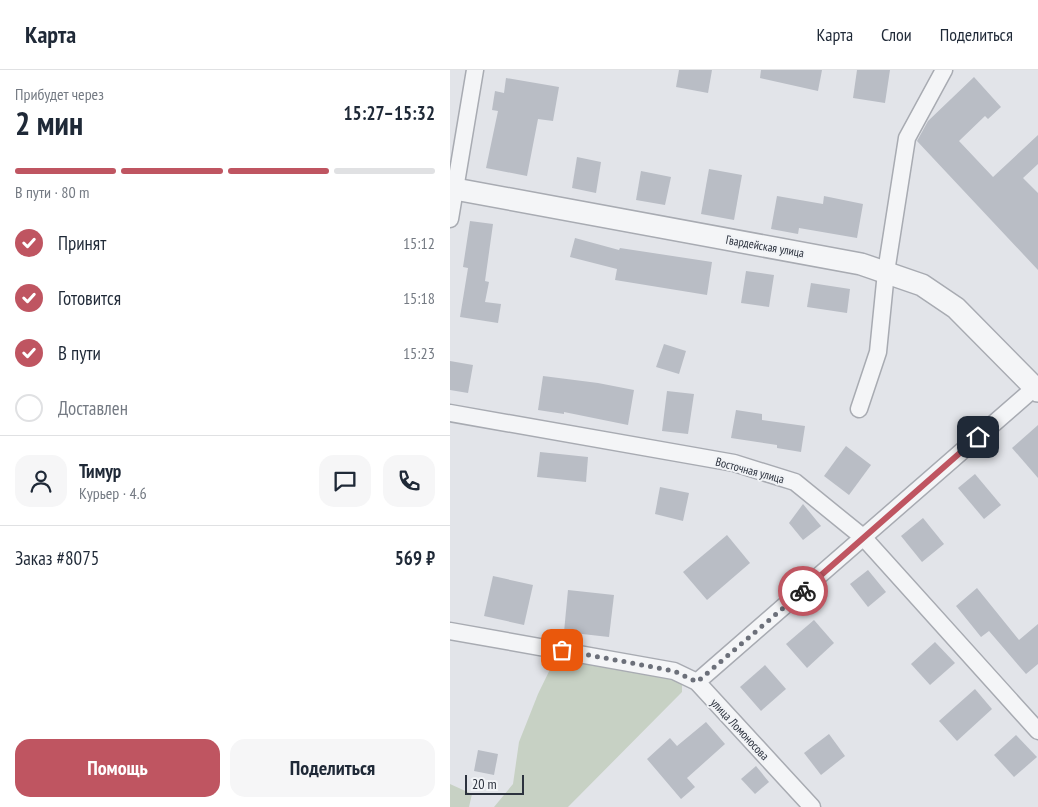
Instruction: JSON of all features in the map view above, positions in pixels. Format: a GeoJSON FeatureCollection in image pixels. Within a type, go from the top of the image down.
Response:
{"type":"FeatureCollection","features":[{"type":"Feature","properties":{"kind":"street"},"geometry":{"type":"LineString","coordinates":[[450,219],[453,189],[475,70]]}},
{"type":"Feature","properties":{"kind":"street"},"geometry":{"type":"LineString","coordinates":[[860,409],[878,352],[886,272],[907,138],[944,70]]}},
{"type":"Feature","properties":{"kind":"street","name":"Гвардейская улица"},"geometry":{"type":"LineString","coordinates":[[453,189],[851,262],[886,272],[922,285],[956,308],[1037,388]]}},
{"type":"Feature","properties":{"kind":"street"},"geometry":{"type":"LineString","coordinates":[[697,682],[1037,388]]}},
{"type":"Feature","properties":{"kind":"street","name":"Восточная улица"},"geometry":{"type":"LineString","coordinates":[[450,414],[734,463],[795,482],[864,538],[1038,731]]}},
{"type":"Feature","properties":{"kind":"street","name":"улица Ломоносова"},"geometry":{"type":"LineString","coordinates":[[450,631],[674,671],[697,682],[812,807]]}},
{"type":"Feature","properties":{"kind":"shaded area"},"geometry":{"type":"Polygon","coordinates":[[[556,657],[652,672],[682,681],[682,692],[568,807],[494,807],[513,784],[519,742],[538,694],[556,657]]]}},
{"type":"Feature","properties":{"kind":"shaded area"},"geometry":{"type":"Polygon","coordinates":[[[450,784],[472,794],[469,807],[450,807],[450,784]]]}},
{"type":"Feature","properties":{"kind":"building"},"geometry":{"type":"Polygon","coordinates":[[[679,70],[712,70],[708,93],[676,87],[679,70]]]}},
{"type":"Feature","properties":{"kind":"building"},"geometry":{"type":"Polygon","coordinates":[[[761,70],[822,70],[818,91],[760,78],[761,70]]]}},
{"type":"Feature","properties":{"kind":"building"},"geometry":{"type":"Polygon","coordinates":[[[857,70],[890,70],[885,103],[853,98],[857,70]]]}},
{"type":"Feature","properties":{"kind":"building"},"geometry":{"type":"Polygon","coordinates":[[[974,77],[1001,107],[988,119],[985,116],[959,141],[993,177],[1038,135],[1038,164],[1023,178],[1038,193],[1038,270],[917,141],[928,121],[974,77]]]}},
{"type":"Feature","properties":{"kind":"building"},"geometry":{"type":"Polygon","coordinates":[[[506,78],[559,87],[553,121],[538,119],[527,176],[486,168],[498,111],[492,110],[495,91],[504,93],[506,78]]]}},
{"type":"Feature","properties":{"kind":"building"},"geometry":{"type":"Polygon","coordinates":[[[577,157],[601,162],[596,193],[572,188],[577,157]]]}},
{"type":"Feature","properties":{"kind":"building"},"geometry":{"type":"Polygon","coordinates":[[[709,169],[742,175],[734,220],[701,214],[709,169]]]}},
{"type":"Feature","properties":{"kind":"building"},"geometry":{"type":"Polygon","coordinates":[[[641,171],[671,177],[665,205],[636,200],[641,171]]]}},
{"type":"Feature","properties":{"kind":"building"},"geometry":{"type":"Polygon","coordinates":[[[777,196],[823,204],[824,196],[863,204],[857,238],[799,228],[798,234],[771,229],[777,196]]]}},
{"type":"Feature","properties":{"kind":"building"},"geometry":{"type":"Polygon","coordinates":[[[470,221],[493,224],[485,281],[489,282],[485,302],[501,304],[498,323],[460,317],[468,268],[463,267],[470,221]]]}},
{"type":"Feature","properties":{"kind":"building"},"geometry":{"type":"Polygon","coordinates":[[[575,238],[619,250],[620,248],[712,262],[707,295],[615,280],[617,269],[570,257],[575,238]]]}},
{"type":"Feature","properties":{"kind":"building"},"geometry":{"type":"Polygon","coordinates":[[[746,271],[774,275],[769,307],[741,303],[746,271]]]}},
{"type":"Feature","properties":{"kind":"building"},"geometry":{"type":"Polygon","coordinates":[[[811,283],[850,289],[847,313],[807,307],[811,283]]]}},
{"type":"Feature","properties":{"kind":"building"},"geometry":{"type":"Polygon","coordinates":[[[664,344],[686,351],[679,374],[656,367],[664,344]]]}},
{"type":"Feature","properties":{"kind":"building"},"geometry":{"type":"Polygon","coordinates":[[[450,361],[473,365],[468,393],[450,390],[450,361]]]}},
{"type":"Feature","properties":{"kind":"building"},"geometry":{"type":"Polygon","coordinates":[[[543,376],[634,390],[628,425],[564,412],[564,414],[538,410],[543,376]]]}},
{"type":"Feature","properties":{"kind":"building"},"geometry":{"type":"Polygon","coordinates":[[[667,391],[694,394],[688,434],[662,431],[667,391]]]}},
{"type":"Feature","properties":{"kind":"building"},"geometry":{"type":"Polygon","coordinates":[[[736,410],[762,414],[762,420],[805,426],[801,452],[777,448],[777,445],[731,438],[736,410]]]}},
{"type":"Feature","properties":{"kind":"building"},"geometry":{"type":"Polygon","coordinates":[[[1038,425],[1038,478],[1012,448],[1038,425]]]}},
{"type":"Feature","properties":{"kind":"building"},"geometry":{"type":"Polygon","coordinates":[[[846,446],[871,465],[849,495],[824,476],[846,446]]]}},
{"type":"Feature","properties":{"kind":"building"},"geometry":{"type":"Polygon","coordinates":[[[540,452],[588,457],[586,482],[537,477],[540,452]]]}},
{"type":"Feature","properties":{"kind":"building"},"geometry":{"type":"Polygon","coordinates":[[[975,474],[1001,505],[984,519],[958,488],[975,474]]]}},
{"type":"Feature","properties":{"kind":"building"},"geometry":{"type":"Polygon","coordinates":[[[660,487],[689,493],[683,521],[655,514],[660,487]]]}},
{"type":"Feature","properties":{"kind":"building"},"geometry":{"type":"Polygon","coordinates":[[[803,504],[821,526],[803,540],[789,523],[803,504]]]}},
{"type":"Feature","properties":{"kind":"building"},"geometry":{"type":"Polygon","coordinates":[[[923,518],[944,544],[922,562],[901,536],[923,518]]]}},
{"type":"Feature","properties":{"kind":"building"},"geometry":{"type":"Polygon","coordinates":[[[727,535],[750,563],[707,600],[683,572],[727,535]]]}},
{"type":"Feature","properties":{"kind":"building"},"geometry":{"type":"Polygon","coordinates":[[[868,570],[886,592],[868,607],[850,584],[868,570]]]}},
{"type":"Feature","properties":{"kind":"building"},"geometry":{"type":"Polygon","coordinates":[[[493,576],[533,585],[524,625],[484,616],[493,576]]]}},
{"type":"Feature","properties":{"kind":"building"},"geometry":{"type":"Polygon","coordinates":[[[977,588],[1019,640],[1038,624],[1038,664],[1026,674],[989,631],[981,637],[956,606],[977,588]]]}},
{"type":"Feature","properties":{"kind":"building"},"geometry":{"type":"Polygon","coordinates":[[[568,590],[614,595],[609,637],[564,632],[568,590]]]}},
{"type":"Feature","properties":{"kind":"building"},"geometry":{"type":"Polygon","coordinates":[[[814,620],[834,643],[807,668],[786,644],[814,620]]]}},
{"type":"Feature","properties":{"kind":"building"},"geometry":{"type":"Polygon","coordinates":[[[935,642],[955,663],[930,685],[911,664],[935,642]]]}},
{"type":"Feature","properties":{"kind":"building"},"geometry":{"type":"Polygon","coordinates":[[[765,665],[786,689],[761,711],[740,687],[765,665]]]}},
{"type":"Feature","properties":{"kind":"building"},"geometry":{"type":"Polygon","coordinates":[[[975,689],[992,709],[957,741],[939,721],[975,689]]]}},
{"type":"Feature","properties":{"kind":"building"},"geometry":{"type":"Polygon","coordinates":[[[706,722],[725,744],[687,778],[695,787],[681,799],[647,759],[670,738],[677,746],[706,722]]]}},
{"type":"Feature","properties":{"kind":"building"},"geometry":{"type":"Polygon","coordinates":[[[829,734],[845,756],[821,775],[804,753],[829,734]]]}},
{"type":"Feature","properties":{"kind":"building"},"geometry":{"type":"Polygon","coordinates":[[[1016,735],[1037,757],[1014,777],[994,755],[1016,735]]]}},
{"type":"Feature","properties":{"kind":"building"},"geometry":{"type":"Polygon","coordinates":[[[478,750],[498,754],[494,775],[474,771],[478,750]]]}},
{"type":"Feature","properties":{"kind":"building"},"geometry":{"type":"Polygon","coordinates":[[[756,766],[769,782],[755,794],[741,779],[756,766]]]}},
{"type":"Feature","properties":{"kind":"way so far"},"geometry":{"type":"LineString","coordinates":[[562,650],[674,671],[697,682],[803,591]]}},
{"type":"Feature","properties":{"kind":"route"},"geometry":{"type":"LineString","coordinates":[[803,591],[978,437]]}}]}
